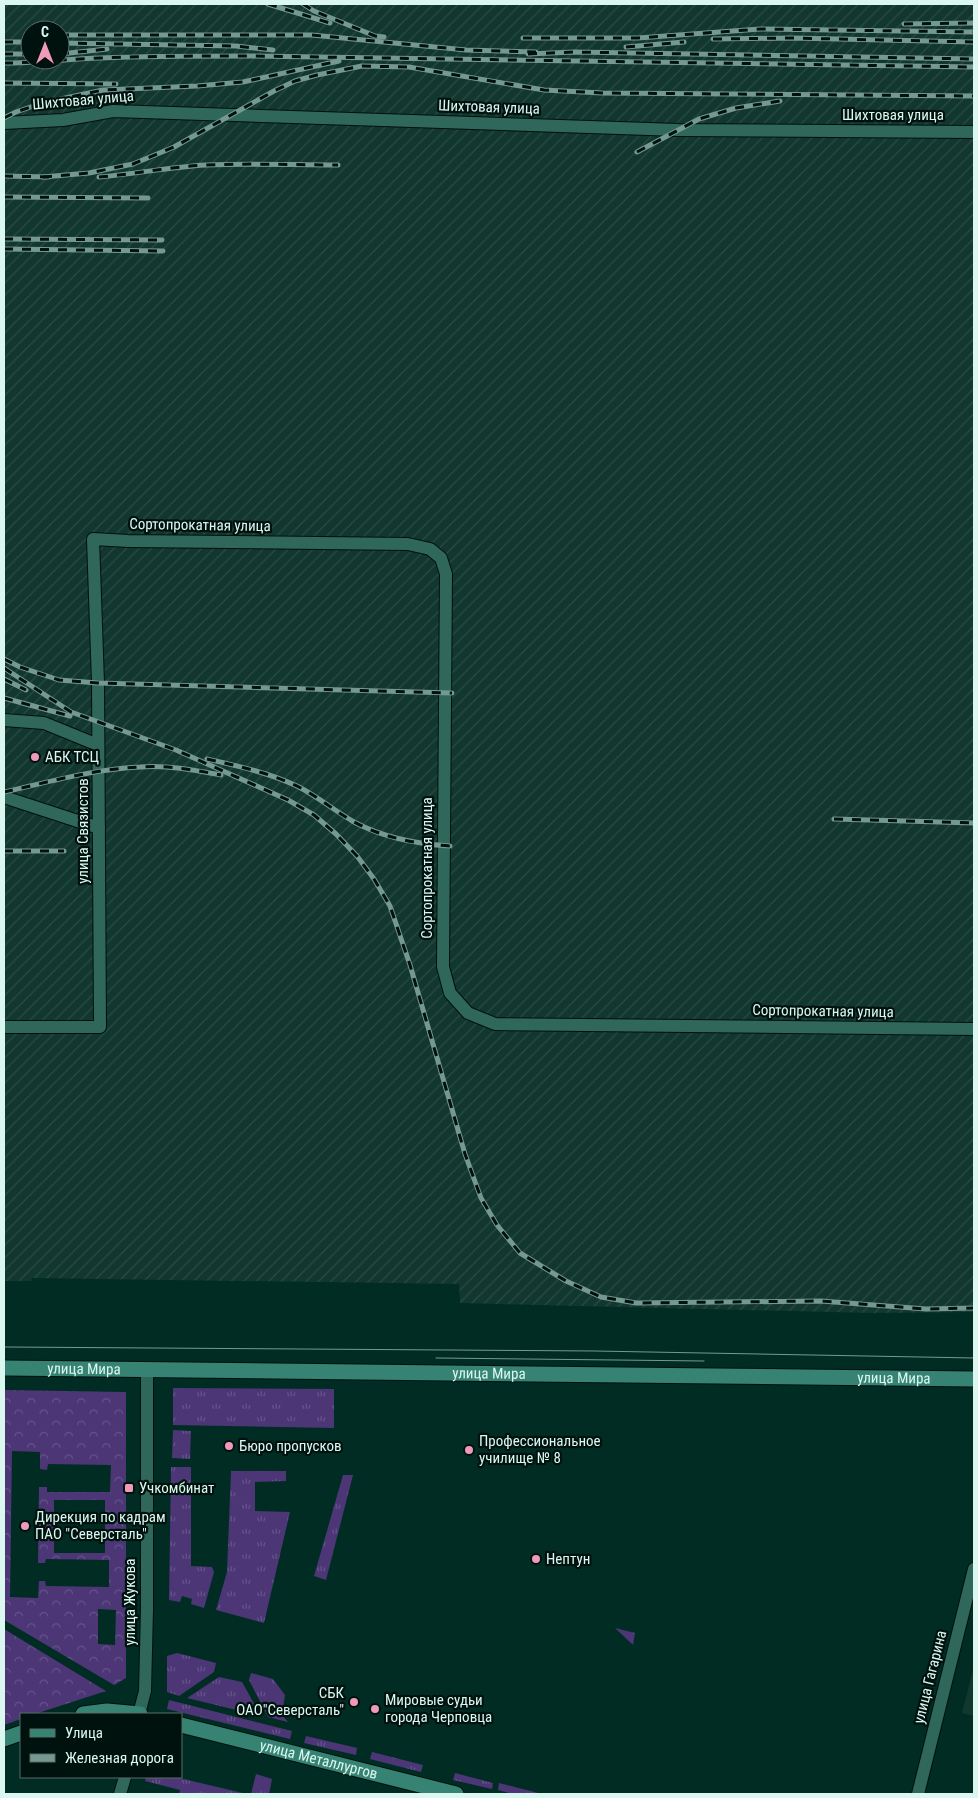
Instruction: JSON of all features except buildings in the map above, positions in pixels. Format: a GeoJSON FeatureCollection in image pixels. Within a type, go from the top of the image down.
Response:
{"type":"FeatureCollection","features":[{"type":"Feature","properties":{"kind":"main road","name":"улица Мира"},"geometry":{"type":"LineString","coordinates":[[4,1368],[974,1379]]}},
{"type":"Feature","properties":{"kind":"main road"},"geometry":{"type":"LineString","coordinates":[[91,1713],[107,1711],[128,1713]]}},
{"type":"Feature","properties":{"kind":"main road","name":"улица Металлургов"},"geometry":{"type":"LineString","coordinates":[[182,1725],[456,1794]]}},
{"type":"Feature","properties":{"kind":"main road"},"geometry":{"type":"LineString","coordinates":[[4,1739],[20,1733]]}},
{"type":"Feature","properties":{"kind":"street","name":"Шихтовая улица"},"geometry":{"type":"LineString","coordinates":[[4,123],[63,120],[113,111],[678,130],[974,132]]}},
{"type":"Feature","properties":{"kind":"street","name":"улица Связистов"},"geometry":{"type":"LineString","coordinates":[[4,1027],[100,1027],[94,539]]}},
{"type":"Feature","properties":{"kind":"street","name":"Сортопрокатная улица"},"geometry":{"type":"LineString","coordinates":[[94,539],[408,544],[430,549],[441,558],[446,574],[443,967],[450,993],[468,1013],[495,1024],[974,1029]]}},
{"type":"Feature","properties":{"kind":"street"},"geometry":{"type":"LineString","coordinates":[[4,720],[44,723],[98,745]]}},
{"type":"Feature","properties":{"kind":"street"},"geometry":{"type":"LineString","coordinates":[[4,797],[98,828]]}},
{"type":"Feature","properties":{"kind":"street","name":"улица Жукова"},"geometry":{"type":"LineString","coordinates":[[139,1713],[145,1691],[147,1369]]}},
{"type":"Feature","properties":{"kind":"street","name":"улица Гагарина"},"geometry":{"type":"LineString","coordinates":[[918,1794],[974,1568]]}},
{"type":"Feature","properties":{"kind":"street"},"geometry":{"type":"LineString","coordinates":[[120,1794],[125,1778]]}},
{"type":"Feature","properties":{"kind":"shaded area"},"geometry":{"type":"Polygon","coordinates":[[[4,4],[974,4],[974,1312],[872,1313],[460,1303],[459,1284],[32,1278],[31,1281],[4,1281],[4,4]]]}},
{"type":"Feature","properties":{"kind":"shaded area"},"geometry":{"type":"Polygon","coordinates":[[[974,1666],[974,1716],[962,1713],[974,1666]]]}},
{"type":"Feature","properties":{"kind":"green space"},"geometry":{"type":"Polygon","coordinates":[[[173,1388],[334,1389],[334,1428],[173,1425],[173,1388]]]}},
{"type":"Feature","properties":{"kind":"green space"},"geometry":{"type":"Polygon","coordinates":[[[4,1390],[126,1392],[126,1678],[114,1685],[4,1620],[4,1390]],[[12,1451],[10,1597],[38,1598],[39,1581],[45,1581],[46,1586],[109,1587],[109,1560],[46,1559],[45,1563],[38,1563],[39,1487],[47,1487],[47,1492],[110,1492],[111,1465],[48,1464],[47,1470],[40,1469],[40,1452],[12,1451]],[[54,1500],[54,1553],[105,1553],[105,1500],[54,1500]],[[98,1609],[98,1644],[115,1645],[116,1610],[98,1609]]]}},
{"type":"Feature","properties":{"kind":"green space"},"geometry":{"type":"Polygon","coordinates":[[[173,1430],[191,1431],[190,1459],[172,1458],[173,1430]]]}},
{"type":"Feature","properties":{"kind":"green space"},"geometry":{"type":"Polygon","coordinates":[[[171,1467],[191,1467],[191,1566],[212,1567],[214,1572],[204,1608],[191,1604],[192,1599],[182,1596],[180,1602],[169,1600],[171,1467]]]}},
{"type":"Feature","properties":{"kind":"green space"},"geometry":{"type":"Polygon","coordinates":[[[231,1471],[286,1471],[286,1481],[255,1482],[255,1511],[290,1512],[264,1623],[216,1610],[227,1572],[231,1471]]]}},
{"type":"Feature","properties":{"kind":"green space"},"geometry":{"type":"Polygon","coordinates":[[[343,1475],[353,1475],[326,1580],[314,1576],[343,1475]]]}},
{"type":"Feature","properties":{"kind":"green space"},"geometry":{"type":"Polygon","coordinates":[[[615,1628],[635,1633],[633,1645],[615,1628]]]}},
{"type":"Feature","properties":{"kind":"green space"},"geometry":{"type":"Polygon","coordinates":[[[4,1629],[106,1691],[38,1713],[20,1713],[20,1719],[4,1725],[4,1629]]]}},
{"type":"Feature","properties":{"kind":"green space"},"geometry":{"type":"Polygon","coordinates":[[[177,1653],[216,1663],[214,1672],[179,1696],[167,1692],[167,1656],[177,1653]]]}},
{"type":"Feature","properties":{"kind":"green space"},"geometry":{"type":"Polygon","coordinates":[[[251,1673],[273,1679],[285,1695],[282,1715],[288,1722],[268,1717],[249,1680],[251,1673]]]}},
{"type":"Feature","properties":{"kind":"green space"},"geometry":{"type":"Polygon","coordinates":[[[219,1677],[242,1682],[261,1716],[187,1698],[219,1677]]]}},
{"type":"Feature","properties":{"kind":"green space"},"geometry":{"type":"Polygon","coordinates":[[[169,1700],[292,1731],[290,1739],[167,1709],[169,1700]]]}},
{"type":"Feature","properties":{"kind":"green space"},"geometry":{"type":"Polygon","coordinates":[[[306,1736],[357,1748],[356,1755],[304,1743],[306,1736]]]}},
{"type":"Feature","properties":{"kind":"green space"},"geometry":{"type":"Polygon","coordinates":[[[372,1752],[423,1765],[421,1772],[370,1759],[372,1752]]]}},
{"type":"Feature","properties":{"kind":"green space"},"geometry":{"type":"Polygon","coordinates":[[[455,1773],[493,1783],[492,1789],[453,1780],[455,1773]]]}},
{"type":"Feature","properties":{"kind":"green space"},"geometry":{"type":"Polygon","coordinates":[[[256,1774],[272,1779],[269,1794],[251,1794],[256,1774]]]}},
{"type":"Feature","properties":{"kind":"green space"},"geometry":{"type":"Polygon","coordinates":[[[146,1778],[179,1778],[247,1794],[179,1794],[180,1790],[145,1781],[146,1778]]]}},
{"type":"Feature","properties":{"kind":"green space"},"geometry":{"type":"Polygon","coordinates":[[[499,1783],[542,1794],[513,1794],[498,1790],[499,1783]]]}},
{"type":"Feature","properties":{"kind":"tram line"},"geometry":{"type":"LineString","coordinates":[[4,1347],[595,1351],[974,1358]]}},
{"type":"Feature","properties":{"kind":"tram line"},"geometry":{"type":"LineString","coordinates":[[436,1358],[704,1361]]}},
{"type":"Feature","properties":{"kind":"railway"},"geometry":{"type":"LineString","coordinates":[[268,4],[330,23]]}},
{"type":"Feature","properties":{"kind":"railway"},"geometry":{"type":"LineString","coordinates":[[303,4],[314,11],[375,36],[384,37]]}},
{"type":"Feature","properties":{"kind":"railway"},"geometry":{"type":"LineString","coordinates":[[904,24],[974,23]]}},
{"type":"Feature","properties":{"kind":"railway"},"geometry":{"type":"LineString","coordinates":[[523,38],[638,38],[760,29],[974,32]]}},
{"type":"Feature","properties":{"kind":"railway"},"geometry":{"type":"LineString","coordinates":[[70,35],[312,35],[466,50],[536,52]]}},
{"type":"Feature","properties":{"kind":"railway"},"geometry":{"type":"LineString","coordinates":[[713,39],[792,38],[974,42]]}},
{"type":"Feature","properties":{"kind":"railway"},"geometry":{"type":"LineString","coordinates":[[4,42],[20,42]]}},
{"type":"Feature","properties":{"kind":"railway"},"geometry":{"type":"LineString","coordinates":[[626,47],[684,42]]}},
{"type":"Feature","properties":{"kind":"railway"},"geometry":{"type":"LineString","coordinates":[[70,43],[236,46],[273,50]]}},
{"type":"Feature","properties":{"kind":"railway"},"geometry":{"type":"LineString","coordinates":[[70,53],[107,49]]}},
{"type":"Feature","properties":{"kind":"railway"},"geometry":{"type":"LineString","coordinates":[[528,54],[574,52],[974,59]]}},
{"type":"Feature","properties":{"kind":"railway"},"geometry":{"type":"LineString","coordinates":[[4,54],[20,54]]}},
{"type":"Feature","properties":{"kind":"railway"},"geometry":{"type":"LineString","coordinates":[[4,63],[119,57],[253,56],[974,67]]}},
{"type":"Feature","properties":{"kind":"railway"},"geometry":{"type":"LineString","coordinates":[[4,118],[42,103],[103,90],[243,82],[339,61]]}},
{"type":"Feature","properties":{"kind":"railway"},"geometry":{"type":"LineString","coordinates":[[43,177],[89,173],[133,164],[174,147],[295,81],[362,66],[409,67],[544,90],[602,93],[974,96]]}},
{"type":"Feature","properties":{"kind":"railway"},"geometry":{"type":"LineString","coordinates":[[4,83],[116,84]]}},
{"type":"Feature","properties":{"kind":"railway"},"geometry":{"type":"LineString","coordinates":[[637,152],[699,119],[736,108],[780,101]]}},
{"type":"Feature","properties":{"kind":"railway"},"geometry":{"type":"LineString","coordinates":[[99,177],[206,165],[338,165]]}},
{"type":"Feature","properties":{"kind":"railway"},"geometry":{"type":"LineString","coordinates":[[4,176],[49,177]]}},
{"type":"Feature","properties":{"kind":"railway"},"geometry":{"type":"LineString","coordinates":[[4,197],[148,198]]}},
{"type":"Feature","properties":{"kind":"railway"},"geometry":{"type":"LineString","coordinates":[[4,239],[162,240]]}},
{"type":"Feature","properties":{"kind":"railway"},"geometry":{"type":"LineString","coordinates":[[4,249],[163,251]]}},
{"type":"Feature","properties":{"kind":"railway"},"geometry":{"type":"LineString","coordinates":[[4,659],[20,667],[59,680],[98,683],[452,693]]}},
{"type":"Feature","properties":{"kind":"railway"},"geometry":{"type":"LineString","coordinates":[[4,668],[71,712],[176,750],[288,800],[314,815],[357,856],[374,879],[390,906],[410,965],[465,1154],[481,1198],[497,1225],[520,1253],[566,1281],[601,1297],[636,1303],[821,1301],[926,1309],[974,1308]]}},
{"type":"Feature","properties":{"kind":"railway"},"geometry":{"type":"LineString","coordinates":[[4,679],[26,690]]}},
{"type":"Feature","properties":{"kind":"railway"},"geometry":{"type":"LineString","coordinates":[[4,698],[70,716]]}},
{"type":"Feature","properties":{"kind":"railway"},"geometry":{"type":"LineString","coordinates":[[207,759],[254,770],[288,782],[306,791],[365,828],[413,842],[450,846]]}},
{"type":"Feature","properties":{"kind":"railway"},"geometry":{"type":"LineString","coordinates":[[4,792],[72,776],[123,768],[171,767],[221,775]]}},
{"type":"Feature","properties":{"kind":"railway"},"geometry":{"type":"LineString","coordinates":[[834,819],[974,823]]}},
{"type":"Feature","properties":{"kind":"railway"},"geometry":{"type":"LineString","coordinates":[[4,851],[64,851]]}},
{"type":"Feature","properties":{"kind":"place","name":"АБК ТСЦ"},"geometry":{"type":"Point","coordinates":[35,757]}},
{"type":"Feature","properties":{"kind":"place","name":"Бюро пропусков"},"geometry":{"type":"Point","coordinates":[229,1446]}},
{"type":"Feature","properties":{"kind":"place","name":"Профессиональное училище № 8"},"geometry":{"type":"Point","coordinates":[469,1450]}},
{"type":"Feature","properties":{"kind":"place","name":"Учкомбинат"},"geometry":{"type":"Point","coordinates":[129,1488]}},
{"type":"Feature","properties":{"kind":"place","name":"Дирекция по кадрам ПАО \"Северсталь\""},"geometry":{"type":"Point","coordinates":[25,1526]}},
{"type":"Feature","properties":{"kind":"place","name":"Нептун"},"geometry":{"type":"Point","coordinates":[536,1559]}},
{"type":"Feature","properties":{"kind":"place","name":"СБК ОАО\"Северсталь\""},"geometry":{"type":"Point","coordinates":[354,1702]}},
{"type":"Feature","properties":{"kind":"place","name":"Мировые судьи города Черповца"},"geometry":{"type":"Point","coordinates":[375,1709]}}]}
